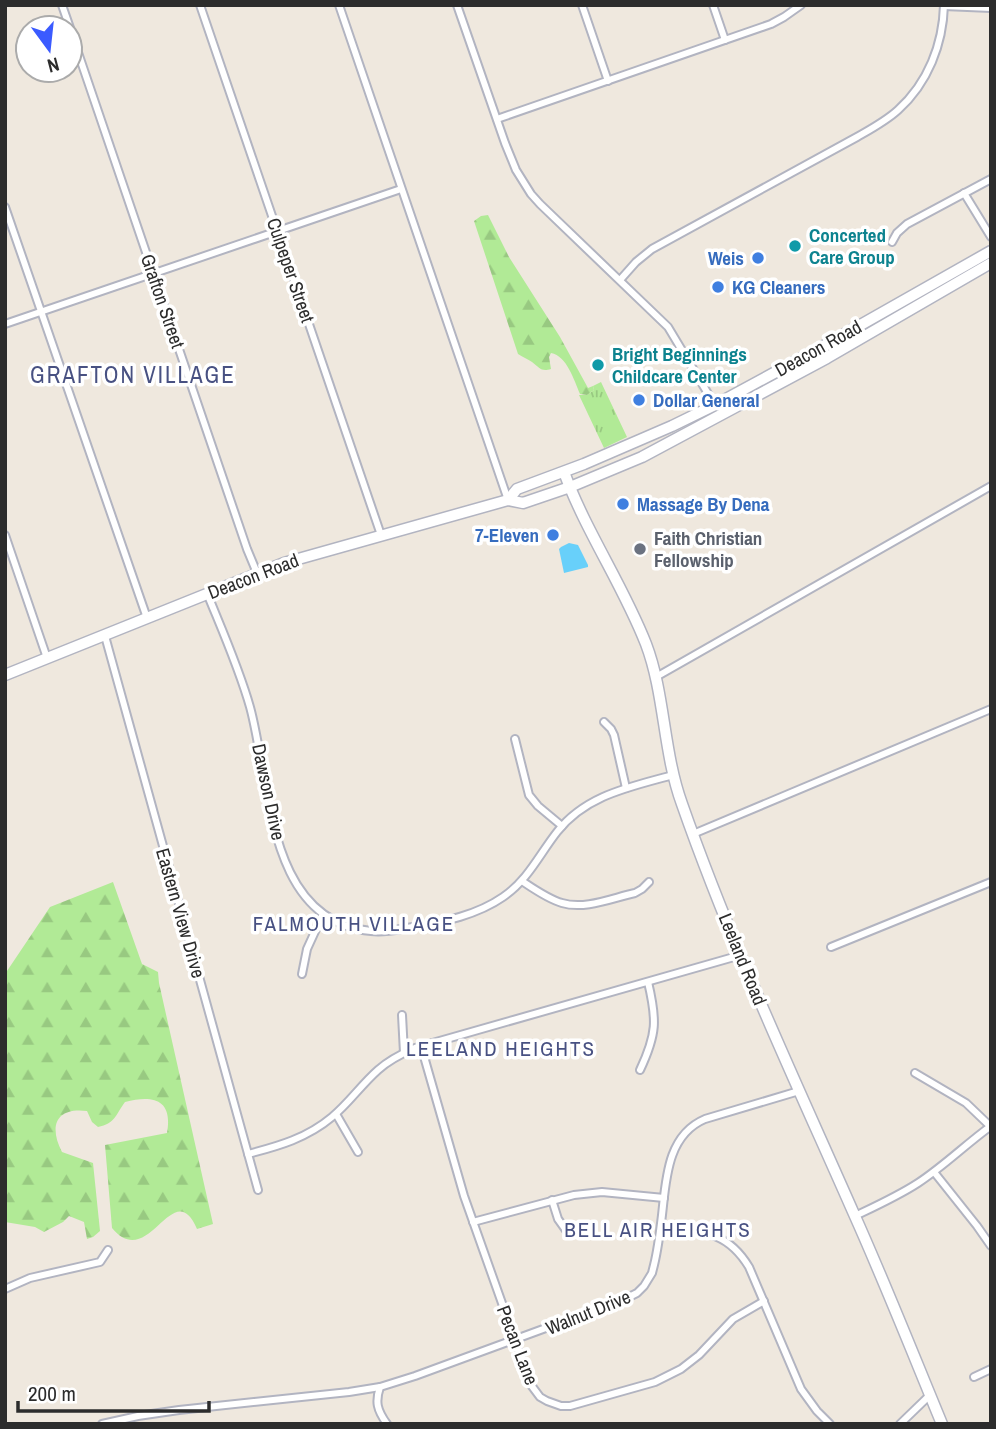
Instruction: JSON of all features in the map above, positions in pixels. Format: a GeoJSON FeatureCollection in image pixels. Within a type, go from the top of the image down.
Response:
{"type":"FeatureCollection","features":[{"type":"Feature","properties":{"kind":"main road","name":"Deacon Road"},"geometry":{"type":"LineString","coordinates":[[508,500],[517,489],[565,472],[715,405],[991,251]]}},
{"type":"Feature","properties":{"kind":"main road","name":"Deacon Road"},"geometry":{"type":"LineString","coordinates":[[5,676],[257,573],[318,552],[508,500],[523,503],[642,457],[827,358],[991,263]]}},
{"type":"Feature","properties":{"kind":"main road"},"geometry":{"type":"LineString","coordinates":[[565,472],[570,487]]}},
{"type":"Feature","properties":{"kind":"main road","name":"Leeland Road"},"geometry":{"type":"LineString","coordinates":[[570,487],[647,647],[656,677],[673,775],[693,834],[741,955],[942,1424]]}},
{"type":"Feature","properties":{"kind":"street","name":"Culpeper Street"},"geometry":{"type":"LineString","coordinates":[[200,5],[382,536]]}},
{"type":"Feature","properties":{"kind":"street"},"geometry":{"type":"LineString","coordinates":[[339,5],[508,500]]}},
{"type":"Feature","properties":{"kind":"street"},"geometry":{"type":"LineString","coordinates":[[457,5],[516,170],[531,194],[668,327],[721,416]]}},
{"type":"Feature","properties":{"kind":"street"},"geometry":{"type":"LineString","coordinates":[[582,5],[608,81]]}},
{"type":"Feature","properties":{"kind":"street"},"geometry":{"type":"LineString","coordinates":[[713,5],[725,40]]}},
{"type":"Feature","properties":{"kind":"street"},"geometry":{"type":"LineString","coordinates":[[497,119],[771,24],[802,5]]}},
{"type":"Feature","properties":{"kind":"street"},"geometry":{"type":"LineString","coordinates":[[620,280],[652,249],[857,137],[899,109],[917,88],[933,60],[940,43],[944,6],[991,8]]}},
{"type":"Feature","properties":{"kind":"street","name":"Grafton Street"},"geometry":{"type":"LineString","coordinates":[[84,69],[257,573]]}},
{"type":"Feature","properties":{"kind":"street"},"geometry":{"type":"LineString","coordinates":[[892,242],[907,224],[991,179]]}},
{"type":"Feature","properties":{"kind":"street"},"geometry":{"type":"LineString","coordinates":[[5,324],[401,189]]}},
{"type":"Feature","properties":{"kind":"street"},"geometry":{"type":"LineString","coordinates":[[964,193],[991,237]]}},
{"type":"Feature","properties":{"kind":"street"},"geometry":{"type":"LineString","coordinates":[[5,207],[147,618]]}},
{"type":"Feature","properties":{"kind":"street"},"geometry":{"type":"LineString","coordinates":[[656,677],[991,486]]}},
{"type":"Feature","properties":{"kind":"street"},"geometry":{"type":"LineString","coordinates":[[5,535],[47,658]]}},
{"type":"Feature","properties":{"kind":"street","name":"Dawson Drive"},"geometry":{"type":"LineString","coordinates":[[207,593],[250,707],[271,814],[290,870],[303,894],[323,914],[347,926],[390,931],[441,922],[481,909],[503,897],[522,881],[572,816],[595,800],[673,775]]}},
{"type":"Feature","properties":{"kind":"street","name":"Eastern View Drive"},"geometry":{"type":"LineString","coordinates":[[105,636],[258,1190]]}},
{"type":"Feature","properties":{"kind":"street"},"geometry":{"type":"LineString","coordinates":[[693,834],[991,709]]}},
{"type":"Feature","properties":{"kind":"street"},"geometry":{"type":"LineString","coordinates":[[604,722],[614,735],[626,788]]}},
{"type":"Feature","properties":{"kind":"street"},"geometry":{"type":"LineString","coordinates":[[515,739],[529,795],[562,826]]}},
{"type":"Feature","properties":{"kind":"street"},"geometry":{"type":"LineString","coordinates":[[522,881],[561,903],[580,905],[635,893],[649,882]]}},
{"type":"Feature","properties":{"kind":"street"},"geometry":{"type":"LineString","coordinates":[[831,947],[991,883]]}},
{"type":"Feature","properties":{"kind":"street"},"geometry":{"type":"LineString","coordinates":[[302,974],[307,949],[323,914]]}},
{"type":"Feature","properties":{"kind":"street"},"geometry":{"type":"LineString","coordinates":[[248,1154],[297,1140],[320,1127],[378,1070],[404,1053],[421,1046],[741,955]]}},
{"type":"Feature","properties":{"kind":"street"},"geometry":{"type":"LineString","coordinates":[[640,1070],[654,1034],[653,1005],[648,982]]}},
{"type":"Feature","properties":{"kind":"street"},"geometry":{"type":"LineString","coordinates":[[402,1015],[404,1053]]}},
{"type":"Feature","properties":{"kind":"street","name":"Pecan Lane"},"geometry":{"type":"LineString","coordinates":[[421,1046],[472,1222],[534,1390],[547,1401],[570,1406],[644,1386],[668,1376],[699,1355],[733,1319],[764,1301]]}},
{"type":"Feature","properties":{"kind":"street"},"geometry":{"type":"LineString","coordinates":[[855,1216],[904,1192],[934,1172],[990,1126],[966,1103],[915,1073]]}},
{"type":"Feature","properties":{"kind":"street","name":"Walnut Drive"},"geometry":{"type":"LineString","coordinates":[[102,1424],[138,1416],[380,1387],[625,1300],[644,1286],[652,1273],[671,1157],[680,1138],[691,1126],[705,1119],[799,1091]]}},
{"type":"Feature","properties":{"kind":"street"},"geometry":{"type":"LineString","coordinates":[[336,1114],[358,1152]]}},
{"type":"Feature","properties":{"kind":"street"},"geometry":{"type":"LineString","coordinates":[[934,1172],[991,1246]]}},
{"type":"Feature","properties":{"kind":"street"},"geometry":{"type":"LineString","coordinates":[[472,1222],[574,1195],[602,1192],[664,1198]]}},
{"type":"Feature","properties":{"kind":"street"},"geometry":{"type":"LineString","coordinates":[[552,1200],[558,1219],[568,1233]]}},
{"type":"Feature","properties":{"kind":"street"},"geometry":{"type":"LineString","coordinates":[[661,1228],[704,1233],[723,1239],[744,1258],[801,1389],[830,1424]]}},
{"type":"Feature","properties":{"kind":"street"},"geometry":{"type":"LineString","coordinates":[[5,1289],[30,1278],[100,1262],[108,1250]]}},
{"type":"Feature","properties":{"kind":"street"},"geometry":{"type":"LineString","coordinates":[[974,1377],[991,1369]]}},
{"type":"Feature","properties":{"kind":"street"},"geometry":{"type":"LineString","coordinates":[[380,1387],[376,1403],[387,1424]]}},
{"type":"Feature","properties":{"kind":"street"},"geometry":{"type":"LineString","coordinates":[[900,1424],[930,1395]]}},
{"type":"Feature","properties":{"kind":"green space"},"geometry":{"type":"Polygon","coordinates":[[[488,215],[509,257],[560,337],[588,388],[593,386],[594,390],[587,395],[580,394],[569,369],[557,355],[551,353],[551,369],[545,370],[518,354],[474,221],[488,215]]]}},
{"type":"Feature","properties":{"kind":"green space"},"geometry":{"type":"Polygon","coordinates":[[[601,382],[627,437],[604,448],[579,395],[587,395],[594,390],[593,386],[601,382]]]}},
{"type":"Feature","properties":{"kind":"green space"},"geometry":{"type":"Polygon","coordinates":[[[113,882],[142,964],[158,972],[213,1224],[197,1229],[188,1215],[179,1212],[169,1216],[138,1239],[125,1239],[112,1228],[105,1145],[167,1133],[167,1113],[164,1106],[152,1100],[135,1100],[125,1102],[112,1121],[104,1126],[98,1127],[92,1122],[87,1111],[68,1112],[58,1121],[56,1134],[62,1152],[93,1163],[100,1231],[87,1239],[84,1222],[69,1216],[44,1232],[35,1227],[5,1222],[5,971],[50,907],[113,882]]]}},
{"type":"Feature","properties":{"kind":"water"},"geometry":{"type":"Polygon","coordinates":[[[569,543],[578,545],[588,567],[564,573],[559,549],[569,543]]]}},
{"type":"Feature","properties":{"kind":"place","name":"Concerted Care Group"},"geometry":{"type":"Point","coordinates":[795,246]}},
{"type":"Feature","properties":{"kind":"place","name":"Weis"},"geometry":{"type":"Point","coordinates":[758,258]}},
{"type":"Feature","properties":{"kind":"place","name":"KG Cleaners"},"geometry":{"type":"Point","coordinates":[718,287]}},
{"type":"Feature","properties":{"kind":"place","name":"Bright Beginnings Childcare Center"},"geometry":{"type":"Point","coordinates":[598,365]}},
{"type":"Feature","properties":{"kind":"place","name":"Dollar General"},"geometry":{"type":"Point","coordinates":[639,400]}},
{"type":"Feature","properties":{"kind":"place","name":"Massage By Dena"},"geometry":{"type":"Point","coordinates":[623,504]}},
{"type":"Feature","properties":{"kind":"place","name":"7-Eleven"},"geometry":{"type":"Point","coordinates":[553,535]}},
{"type":"Feature","properties":{"kind":"place","name":"Faith Christian Fellowship"},"geometry":{"type":"Point","coordinates":[640,549]}},
{"type":"Feature","properties":{"kind":"district","name":"GRAFTON VILLAGE"},"geometry":{"type":"Point","coordinates":[133,375]}},
{"type":"Feature","properties":{"kind":"district","name":"FALMOUTH VILLAGE"},"geometry":{"type":"Point","coordinates":[354,924]}},
{"type":"Feature","properties":{"kind":"district","name":"LEELAND HEIGHTS"},"geometry":{"type":"Point","coordinates":[501,1049]}},
{"type":"Feature","properties":{"kind":"district","name":"BELL AIR HEIGHTS"},"geometry":{"type":"Point","coordinates":[658,1230]}}]}
